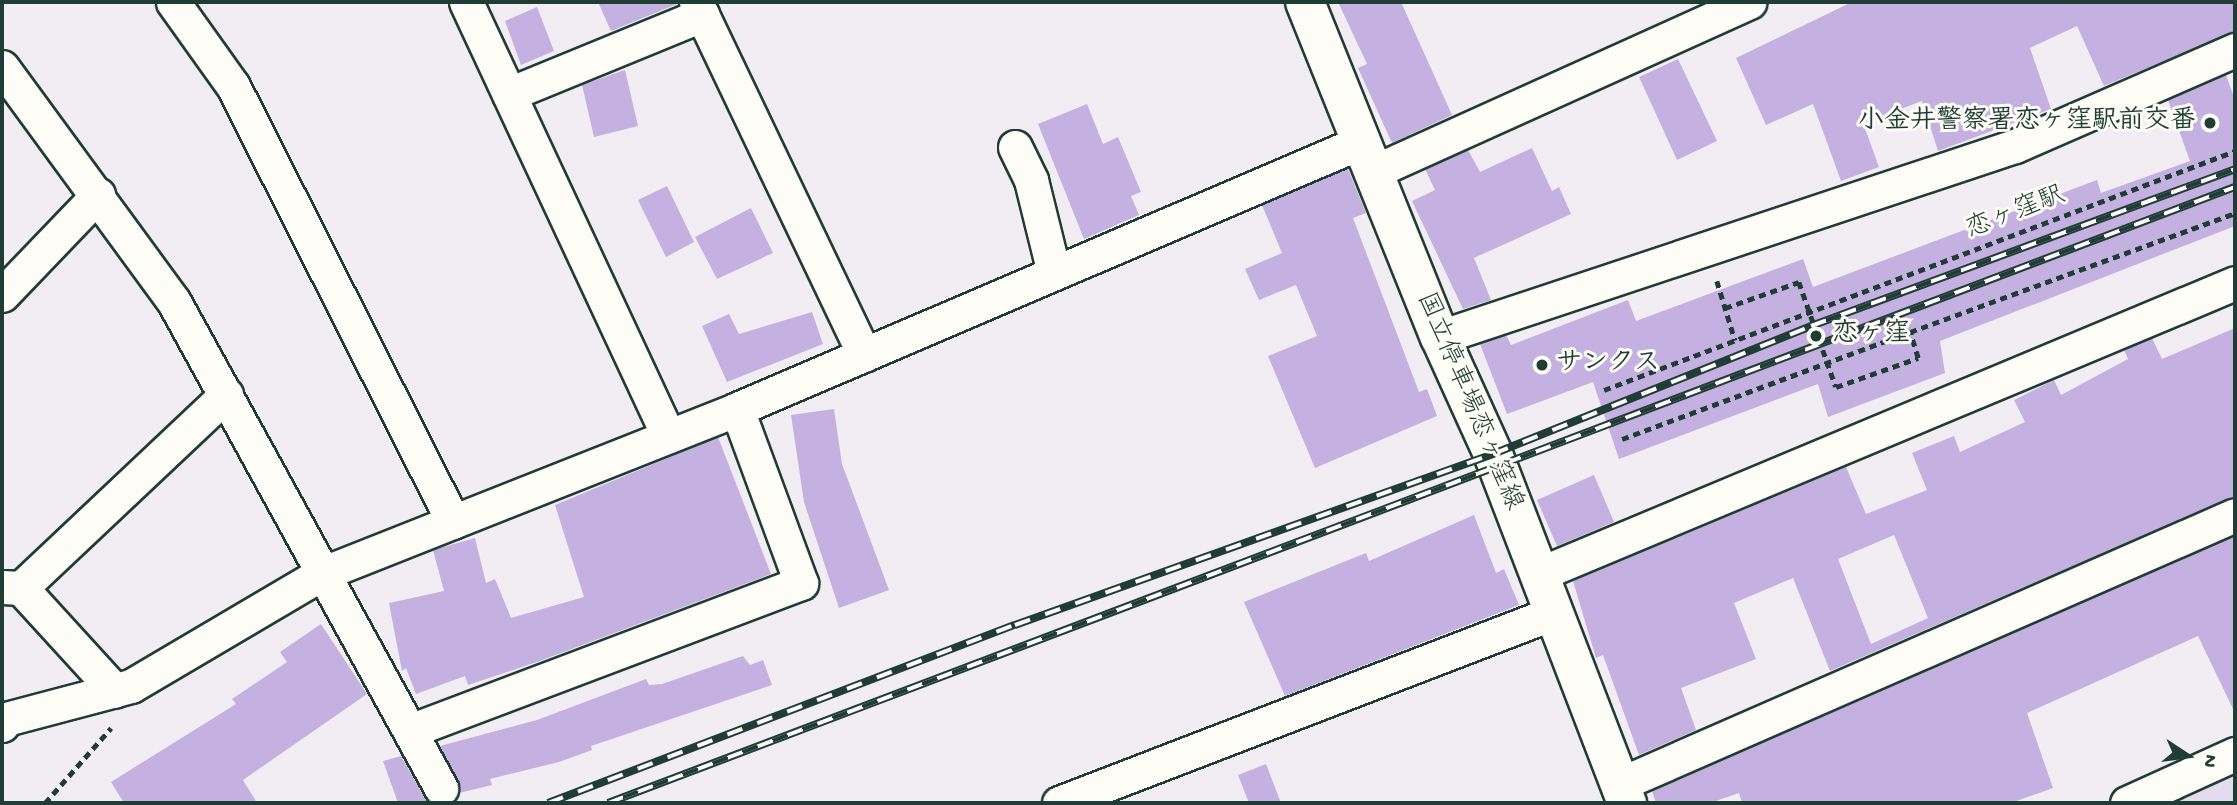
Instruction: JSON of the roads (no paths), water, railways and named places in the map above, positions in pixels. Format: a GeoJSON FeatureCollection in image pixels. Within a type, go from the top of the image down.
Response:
{"type":"FeatureCollection","features":[{"type":"Feature","properties":{"kind":"main road","name":"国立停車場恋ヶ窪線"},"geometry":{"type":"LineString","coordinates":[[1306,2],[1440,337],[1493,454],[1623,794]]}},
{"type":"Feature","properties":{"kind":"street"},"geometry":{"type":"LineString","coordinates":[[173,2],[233,86],[453,522]]}},
{"type":"Feature","properties":{"kind":"street"},"geometry":{"type":"LineString","coordinates":[[466,2],[668,436]]}},
{"type":"Feature","properties":{"kind":"street"},"geometry":{"type":"LineString","coordinates":[[2,725],[6,719],[123,689],[321,574],[737,409],[1054,273],[1367,157],[1749,2]]}},
{"type":"Feature","properties":{"kind":"street"},"geometry":{"type":"LineString","coordinates":[[509,94],[699,8],[864,355]]}},
{"type":"Feature","properties":{"kind":"street"},"geometry":{"type":"LineString","coordinates":[[1440,337],[2015,146],[2235,50]]}},
{"type":"Feature","properties":{"kind":"street"},"geometry":{"type":"LineString","coordinates":[[2,67],[174,302],[303,530],[321,574],[412,730],[441,788]]}},
{"type":"Feature","properties":{"kind":"street"},"geometry":{"type":"LineString","coordinates":[[1014,147],[1031,180],[1054,273]]}},
{"type":"Feature","properties":{"kind":"street"},"geometry":{"type":"LineString","coordinates":[[2,295],[98,195]]}},
{"type":"Feature","properties":{"kind":"street"},"geometry":{"type":"LineString","coordinates":[[1539,574],[2235,283]]}},
{"type":"Feature","properties":{"kind":"street"},"geometry":{"type":"LineString","coordinates":[[123,689],[11,587],[226,395]]}},
{"type":"Feature","properties":{"kind":"street"},"geometry":{"type":"LineString","coordinates":[[412,730],[802,583],[737,409]]}},
{"type":"Feature","properties":{"kind":"street"},"geometry":{"type":"LineString","coordinates":[[1623,794],[2235,515]]}},
{"type":"Feature","properties":{"kind":"street"},"geometry":{"type":"LineString","coordinates":[[1059,803],[1553,613]]}},
{"type":"Feature","properties":{"kind":"street"},"geometry":{"type":"LineString","coordinates":[[2127,803],[2235,754]]}},
{"type":"Feature","properties":{"kind":"railway"},"geometry":{"type":"LineString","coordinates":[[548,803],[1015,625],[1493,454],[1811,326],[2235,169]]}},
{"type":"Feature","properties":{"kind":"railway"},"geometry":{"type":"LineString","coordinates":[[608,803],[2235,187]]}},
{"type":"Feature","properties":{"kind":"place","name":"小金井警察署恋ヶ窪駅前交番"},"geometry":{"type":"Point","coordinates":[2210,123]}},
{"type":"Feature","properties":{"kind":"place","name":"恋ヶ窪"},"geometry":{"type":"Point","coordinates":[1816,336]}},
{"type":"Feature","properties":{"kind":"place","name":"サンクス"},"geometry":{"type":"Point","coordinates":[1542,365]}}]}
